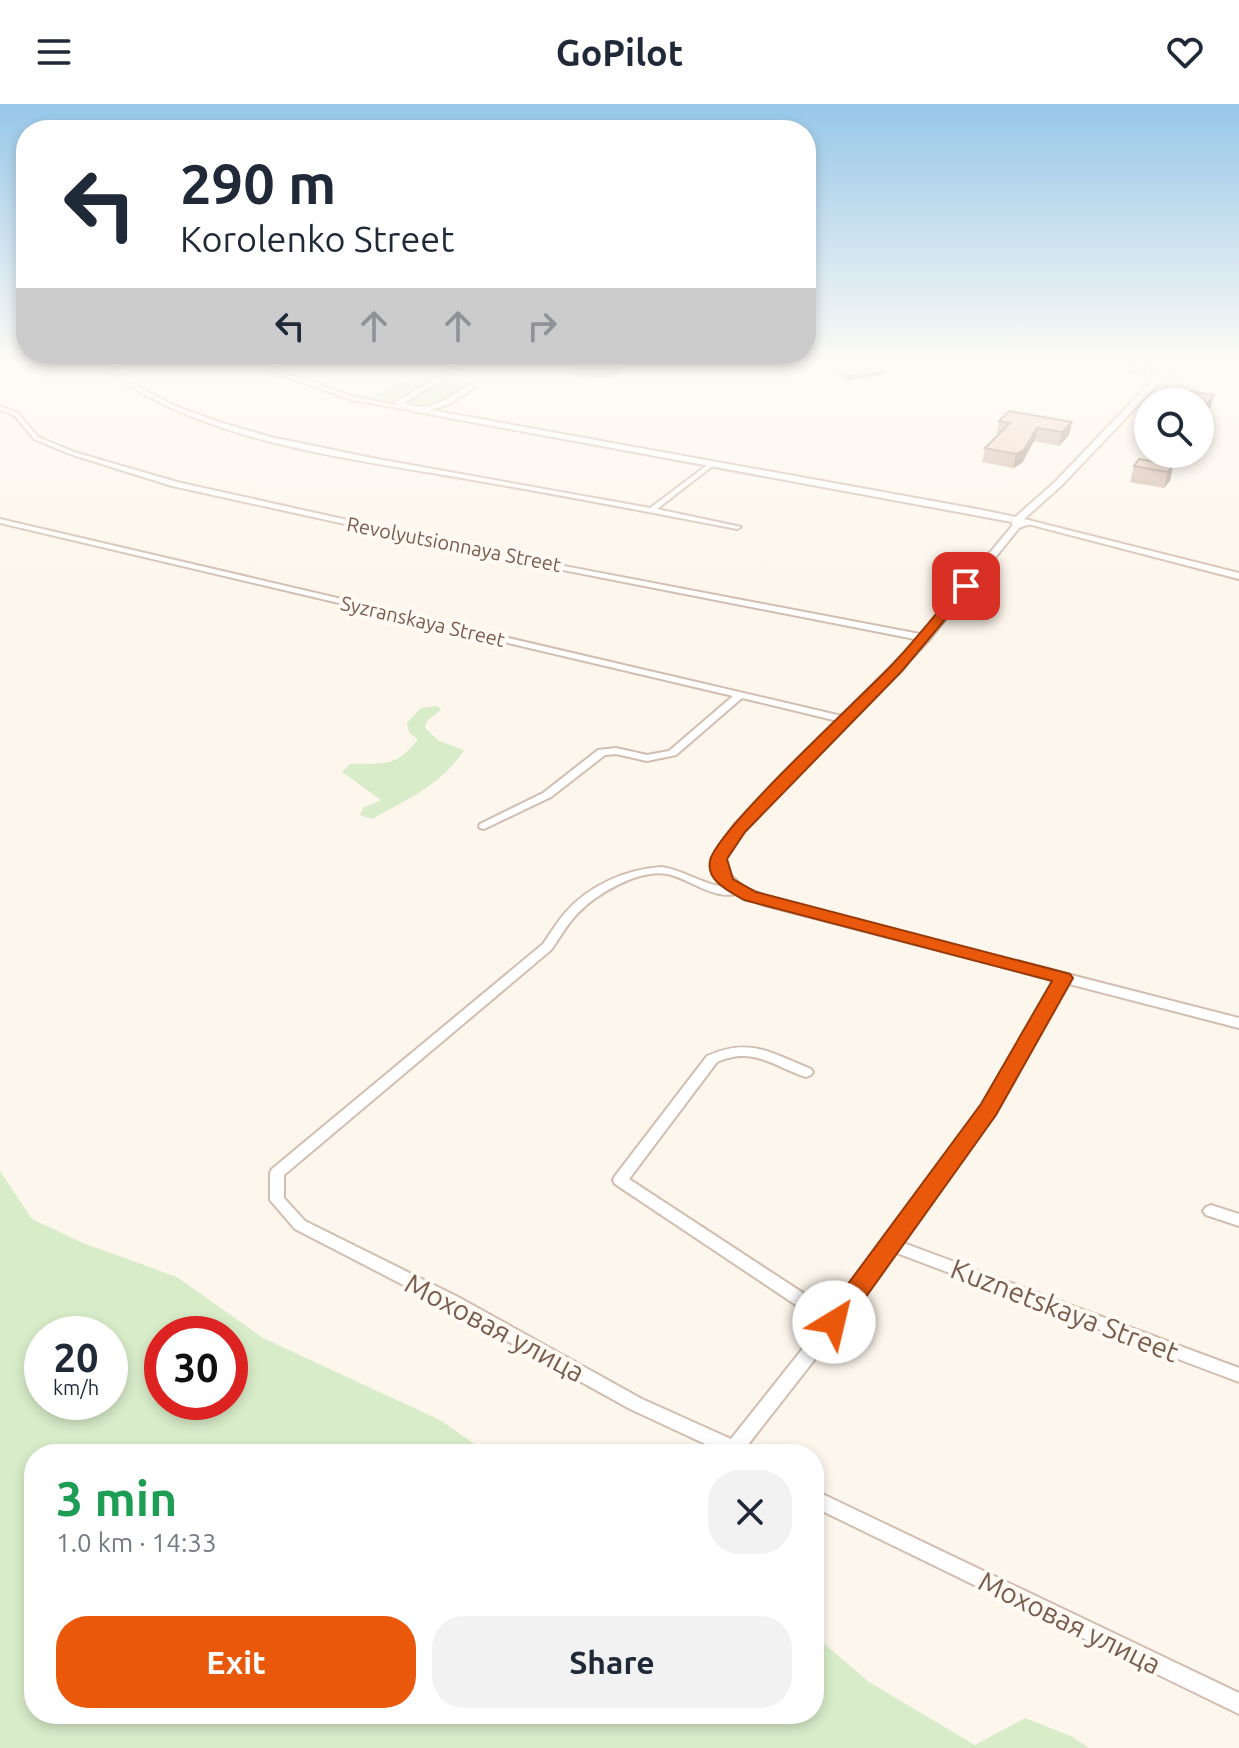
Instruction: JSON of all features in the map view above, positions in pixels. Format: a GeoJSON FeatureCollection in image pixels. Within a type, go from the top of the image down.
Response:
{"type":"FeatureCollection","features":[{"type":"Feature","properties":{"kind":"main road"},"geometry":{"type":"LineString","coordinates":[[1023,520],[1102,437]]}},
{"type":"Feature","properties":{"kind":"main road"},"geometry":{"type":"LineString","coordinates":[[1023,520],[1116,437]]}},
{"type":"Feature","properties":{"kind":"main road"},"geometry":{"type":"LineString","coordinates":[[1082,458],[1095,459]]}},
{"type":"Feature","properties":{"kind":"main road"},"geometry":{"type":"LineString","coordinates":[[1023,520],[1239,568]]}},
{"type":"Feature","properties":{"kind":"main road"},"geometry":{"type":"LineString","coordinates":[[1023,520],[1239,576]]}},
{"type":"Feature","properties":{"kind":"street","name":"Revolyutsionnaya Street"},"geometry":{"type":"LineString","coordinates":[[35,437],[72,453],[175,484],[491,554],[925,638]]}},
{"type":"Feature","properties":{"kind":"street"},"geometry":{"type":"LineString","coordinates":[[266,437],[285,443],[654,508],[737,527]]}},
{"type":"Feature","properties":{"kind":"street"},"geometry":{"type":"LineString","coordinates":[[575,437],[1023,520],[925,638],[725,845],[718,859],[719,872],[738,890],[769,902],[1239,1023]]}},
{"type":"Feature","properties":{"kind":"street"},"geometry":{"type":"LineString","coordinates":[[581,437],[715,462]]}},
{"type":"Feature","properties":{"kind":"street"},"geometry":{"type":"LineString","coordinates":[[654,508],[715,462]]}},
{"type":"Feature","properties":{"kind":"street","name":"Syzranskaya Street"},"geometry":{"type":"LineString","coordinates":[[0,521],[846,720]]}},
{"type":"Feature","properties":{"kind":"street"},"geometry":{"type":"LineString","coordinates":[[484,826],[547,795],[602,752],[616,751],[647,758],[672,753],[740,695]]}},
{"type":"Feature","properties":{"kind":"street","name":"Моховая улица"},"geometry":{"type":"LineString","coordinates":[[726,1444],[636,1404],[452,1302],[300,1225],[277,1200],[277,1173],[547,947],[574,910],[626,878],[655,868],[672,871],[716,892],[738,890]]}},
{"type":"Feature","properties":{"kind":"street"},"geometry":{"type":"LineString","coordinates":[[744,1444],[989,1109],[1063,978]]}},
{"type":"Feature","properties":{"kind":"street"},"geometry":{"type":"LineString","coordinates":[[806,1072],[744,1048],[730,1049],[712,1059],[620,1180],[834,1322]]}},
{"type":"Feature","properties":{"kind":"street"},"geometry":{"type":"LineString","coordinates":[[1211,1211],[1239,1220]]}},
{"type":"Feature","properties":{"kind":"street","name":"Kuznetskaya Street"},"geometry":{"type":"LineString","coordinates":[[890,1244],[1239,1375]]}},
{"type":"Feature","properties":{"kind":"street","name":"Моховая улица"},"geometry":{"type":"LineString","coordinates":[[824,1503],[1239,1704]]}},
{"type":"Feature","properties":{"kind":"green space"},"geometry":{"type":"Polygon","coordinates":[[[437,706],[441,710],[427,721],[425,728],[439,741],[464,750],[446,772],[423,790],[372,819],[360,815],[363,808],[381,800],[342,772],[350,764],[388,762],[403,755],[418,739],[409,733],[407,723],[421,708],[437,706]]]}},
{"type":"Feature","properties":{"kind":"green space"},"geometry":{"type":"Polygon","coordinates":[[[0,1171],[32,1219],[83,1243],[177,1277],[232,1316],[144,1316],[144,1420],[248,1420],[248,1327],[263,1338],[440,1420],[475,1444],[24,1444],[24,1724],[824,1724],[824,1644],[869,1682],[975,1745],[1025,1718],[1071,1736],[1089,1748],[0,1748],[0,1171]]]}},
{"type":"Feature","properties":{"kind":"building"},"geometry":{"type":"Polygon","coordinates":[[[996,437],[1032,437],[1024,450],[1016,454],[985,448],[996,437]]]}},
{"type":"Feature","properties":{"kind":"building"},"geometry":{"type":"Polygon","coordinates":[[[1145,468],[1171,468],[1168,472],[1145,468]]]}},
{"type":"Feature","properties":{"kind":"route"},"geometry":{"type":"LineString","coordinates":[[834,1322],[989,1109],[1063,978],[750,896],[726,882],[719,872],[718,859],[739,828],[897,668],[966,586]]}}]}
